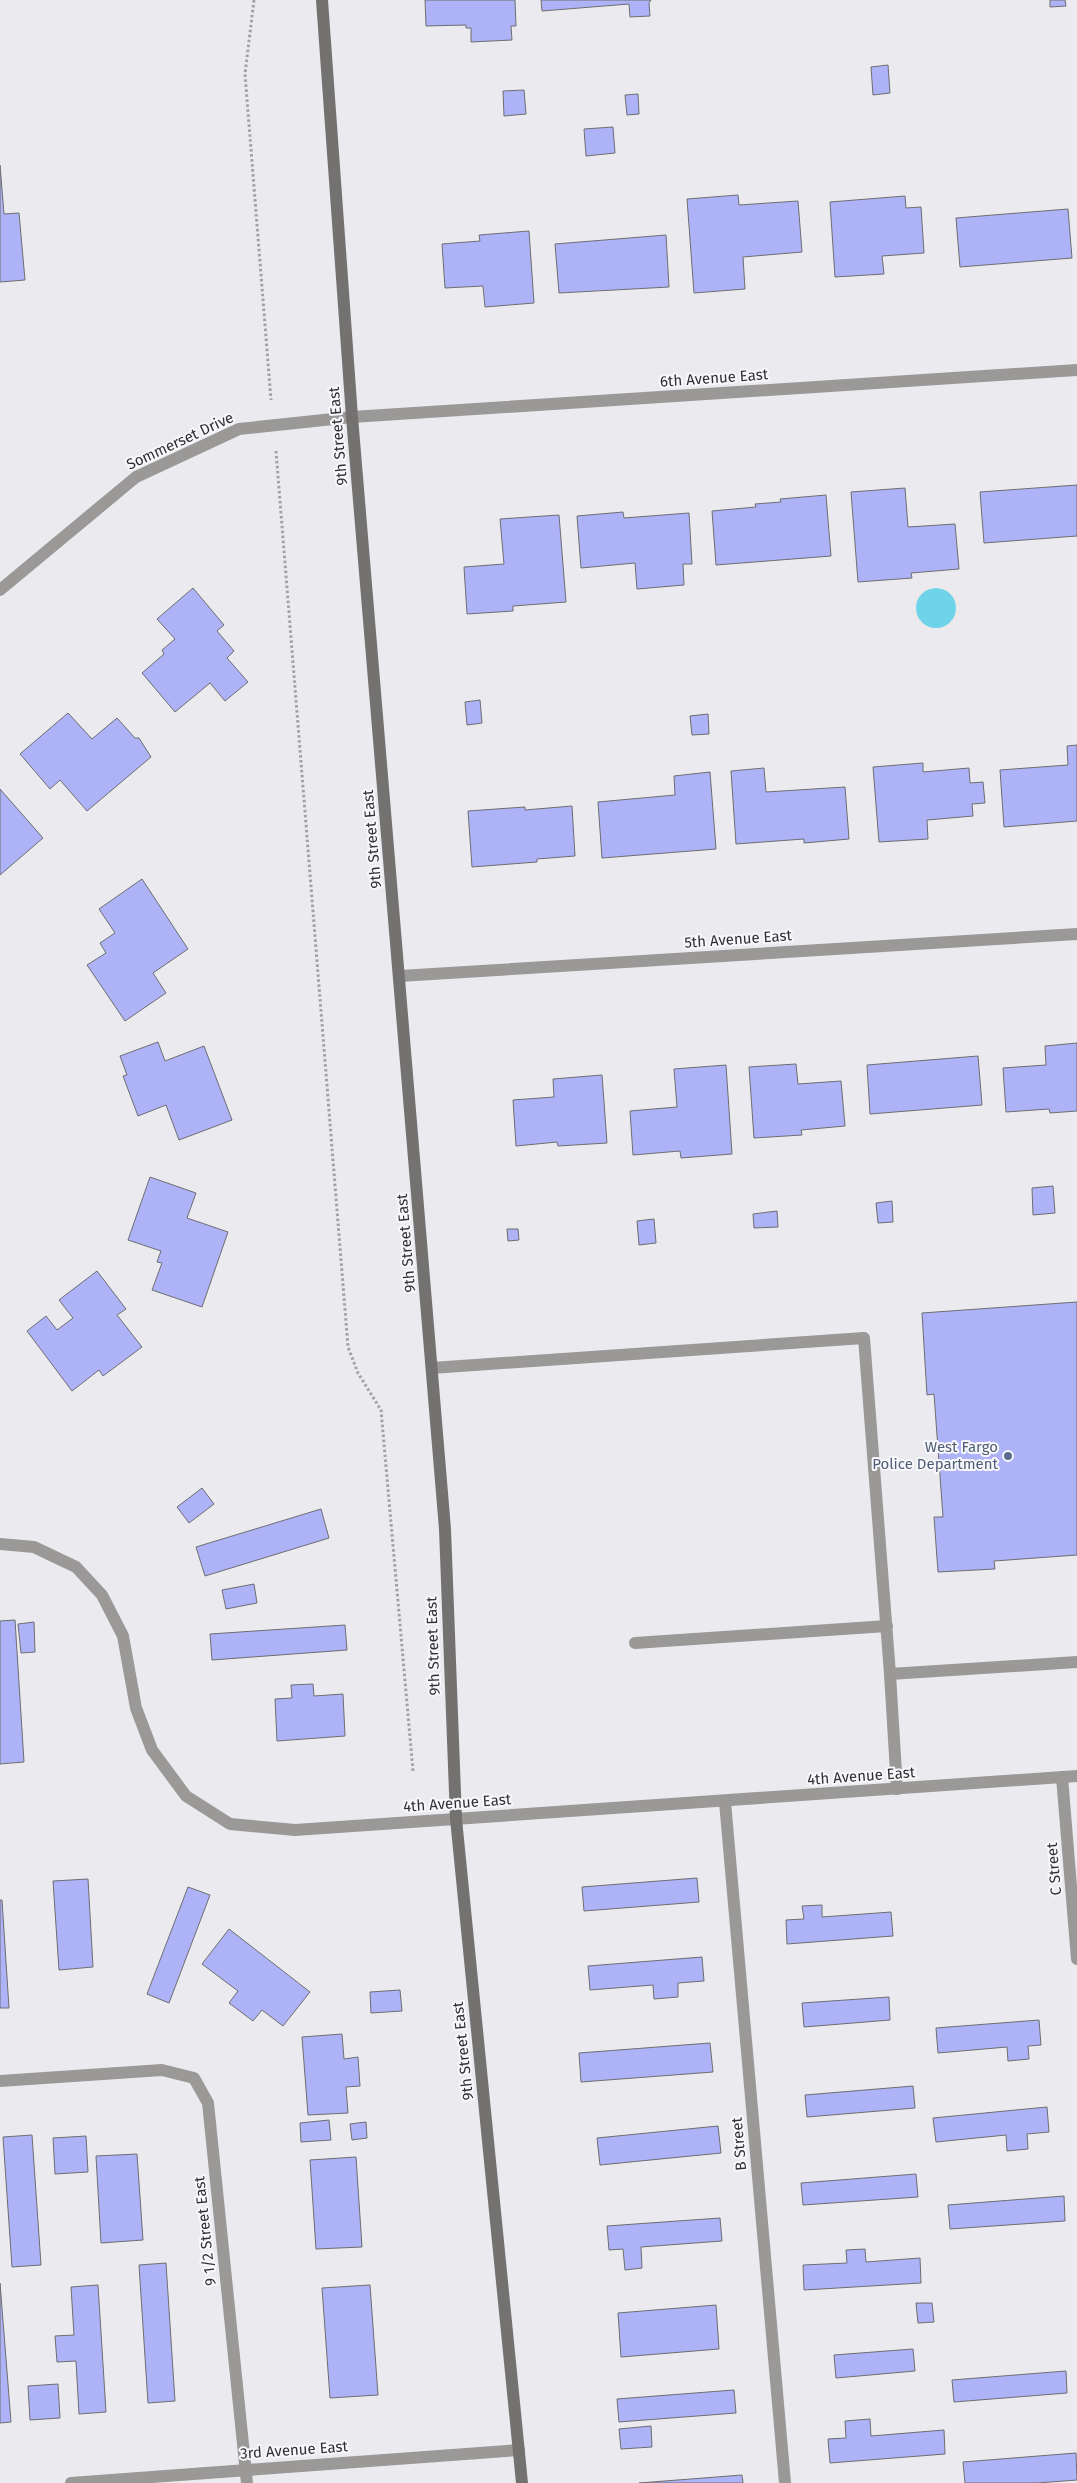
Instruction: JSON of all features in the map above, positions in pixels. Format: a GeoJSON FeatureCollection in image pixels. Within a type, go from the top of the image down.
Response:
{"type":"FeatureCollection","features":[{"type":"Feature","properties":{"kind":"main road","name":"9th Street East"},"geometry":{"type":"LineString","coordinates":[[322,0],[352,417],[445,1529],[456,1819],[522,2483]]}},
{"type":"Feature","properties":{"kind":"street","name":"6th Avenue East"},"geometry":{"type":"LineString","coordinates":[[352,417],[1077,370]]}},
{"type":"Feature","properties":{"kind":"street","name":"Sommerset Drive"},"geometry":{"type":"LineString","coordinates":[[0,590],[136,477],[239,429],[352,417]]}},
{"type":"Feature","properties":{"kind":"street","name":"5th Avenue East"},"geometry":{"type":"LineString","coordinates":[[400,976],[1077,934]]}},
{"type":"Feature","properties":{"kind":"street"},"geometry":{"type":"LineString","coordinates":[[432,1368],[864,1338],[897,1789]]}},
{"type":"Feature","properties":{"kind":"street","name":"4th Avenue East"},"geometry":{"type":"LineString","coordinates":[[0,1544],[34,1547],[76,1567],[102,1595],[123,1636],[136,1708],[152,1750],[186,1796],[230,1824],[295,1830],[725,1802],[1077,1776]]}},
{"type":"Feature","properties":{"kind":"street"},"geometry":{"type":"LineString","coordinates":[[635,1643],[886,1626]]}},
{"type":"Feature","properties":{"kind":"street"},"geometry":{"type":"LineString","coordinates":[[890,1674],[1077,1662]]}},
{"type":"Feature","properties":{"kind":"street","name":"C Street"},"geometry":{"type":"LineString","coordinates":[[1062,1777],[1077,1959]]}},
{"type":"Feature","properties":{"kind":"street","name":"B Street"},"geometry":{"type":"LineString","coordinates":[[725,1802],[785,2483]]}},
{"type":"Feature","properties":{"kind":"street","name":"9 1/2 Street East"},"geometry":{"type":"LineString","coordinates":[[0,2081],[162,2070],[194,2078],[208,2103],[247,2483]]}},
{"type":"Feature","properties":{"kind":"street","name":"3rd Avenue East"},"geometry":{"type":"LineString","coordinates":[[71,2483],[519,2450]]}},
{"type":"Feature","properties":{"kind":"path"},"geometry":{"type":"LineString","coordinates":[[254,0],[245,74],[348,1347],[358,1373],[380,1410],[412,1771]]}},
{"type":"Feature","properties":{"kind":"water"},"geometry":{"type":"Polygon","coordinates":[[[932,588],[940,588],[947,591],[953,597],[956,608],[953,619],[947,625],[940,628],[932,628],[925,625],[919,619],[916,612],[916,604],[919,597],[925,591],[932,588]]]}},
{"type":"Feature","properties":{"kind":"building"},"geometry":{"type":"Polygon","coordinates":[[[425,0],[515,0],[516,26],[511,26],[512,40],[471,42],[471,28],[466,28],[466,25],[426,26],[425,0]]]}},
{"type":"Feature","properties":{"kind":"building"},"geometry":{"type":"Polygon","coordinates":[[[541,0],[651,0],[649,3],[650,16],[630,17],[629,4],[542,11],[541,0]]]}},
{"type":"Feature","properties":{"kind":"building"},"geometry":{"type":"Polygon","coordinates":[[[1050,0],[1065,0],[1066,6],[1050,7],[1050,0]]]}},
{"type":"Feature","properties":{"kind":"building"},"geometry":{"type":"Polygon","coordinates":[[[888,65],[890,93],[873,95],[871,67],[888,65]]]}},
{"type":"Feature","properties":{"kind":"building"},"geometry":{"type":"Polygon","coordinates":[[[524,90],[526,114],[504,116],[503,91],[524,90]]]}},
{"type":"Feature","properties":{"kind":"building"},"geometry":{"type":"Polygon","coordinates":[[[638,94],[639,114],[627,115],[625,95],[638,94]]]}},
{"type":"Feature","properties":{"kind":"building"},"geometry":{"type":"Polygon","coordinates":[[[613,127],[615,153],[586,156],[584,129],[613,127]]]}},
{"type":"Feature","properties":{"kind":"building"},"geometry":{"type":"Polygon","coordinates":[[[0,165],[4,214],[19,213],[25,280],[0,282],[0,165]]]}},
{"type":"Feature","properties":{"kind":"building"},"geometry":{"type":"Polygon","coordinates":[[[738,195],[739,205],[798,201],[802,252],[743,257],[745,289],[694,293],[687,199],[738,195]]]}},
{"type":"Feature","properties":{"kind":"building"},"geometry":{"type":"Polygon","coordinates":[[[905,196],[906,208],[921,207],[924,253],[882,256],[884,274],[835,277],[830,202],[905,196]]]}},
{"type":"Feature","properties":{"kind":"building"},"geometry":{"type":"Polygon","coordinates":[[[1068,209],[1072,258],[960,267],[956,218],[1068,209]]]}},
{"type":"Feature","properties":{"kind":"building"},"geometry":{"type":"Polygon","coordinates":[[[529,231],[534,303],[485,307],[483,286],[445,288],[442,244],[480,241],[479,235],[529,231]]]}},
{"type":"Feature","properties":{"kind":"building"},"geometry":{"type":"Polygon","coordinates":[[[666,235],[669,287],[559,293],[555,244],[666,235]]]}},
{"type":"Feature","properties":{"kind":"building"},"geometry":{"type":"Polygon","coordinates":[[[1077,485],[1077,536],[984,543],[980,492],[1077,485]]]}},
{"type":"Feature","properties":{"kind":"building"},"geometry":{"type":"Polygon","coordinates":[[[905,488],[908,527],[955,524],[959,569],[911,573],[912,578],[858,582],[851,492],[905,488]]]}},
{"type":"Feature","properties":{"kind":"building"},"geometry":{"type":"Polygon","coordinates":[[[826,495],[831,556],[716,565],[712,511],[756,507],[755,504],[781,502],[780,499],[826,495]]]}},
{"type":"Feature","properties":{"kind":"building"},"geometry":{"type":"Polygon","coordinates":[[[623,512],[624,518],[689,513],[692,564],[683,564],[684,585],[637,589],[635,563],[581,568],[577,516],[623,512]]]}},
{"type":"Feature","properties":{"kind":"building"},"geometry":{"type":"Polygon","coordinates":[[[559,515],[566,602],[513,606],[513,611],[467,614],[464,567],[504,564],[500,519],[559,515]]]}},
{"type":"Feature","properties":{"kind":"building"},"geometry":{"type":"Polygon","coordinates":[[[193,588],[224,625],[217,631],[234,651],[227,658],[248,682],[225,701],[210,683],[175,712],[142,673],[164,654],[162,650],[175,639],[157,619],[193,588]]]}},
{"type":"Feature","properties":{"kind":"building"},"geometry":{"type":"Polygon","coordinates":[[[480,700],[482,723],[467,725],[465,702],[480,700]]]}},
{"type":"Feature","properties":{"kind":"building"},"geometry":{"type":"Polygon","coordinates":[[[68,713],[92,739],[117,718],[135,738],[139,738],[151,757],[87,811],[60,780],[50,789],[20,754],[68,713]]]}},
{"type":"Feature","properties":{"kind":"building"},"geometry":{"type":"Polygon","coordinates":[[[708,714],[709,734],[692,735],[690,716],[708,714]]]}},
{"type":"Feature","properties":{"kind":"building"},"geometry":{"type":"Polygon","coordinates":[[[1077,745],[1077,821],[1004,827],[1000,770],[1068,765],[1067,746],[1077,745]]]}},
{"type":"Feature","properties":{"kind":"building"},"geometry":{"type":"Polygon","coordinates":[[[923,763],[923,772],[969,768],[970,783],[983,782],[985,803],[972,804],[973,816],[927,820],[928,839],[879,842],[873,767],[923,763]]]}},
{"type":"Feature","properties":{"kind":"building"},"geometry":{"type":"Polygon","coordinates":[[[764,768],[766,792],[845,787],[849,839],[804,843],[804,839],[736,844],[731,771],[764,768]]]}},
{"type":"Feature","properties":{"kind":"building"},"geometry":{"type":"Polygon","coordinates":[[[710,772],[716,849],[602,858],[598,802],[675,795],[674,776],[710,772]]]}},
{"type":"Feature","properties":{"kind":"building"},"geometry":{"type":"Polygon","coordinates":[[[0,789],[43,838],[0,875],[0,789]]]}},
{"type":"Feature","properties":{"kind":"building"},"geometry":{"type":"Polygon","coordinates":[[[572,806],[575,856],[537,859],[537,862],[472,867],[468,811],[525,807],[525,810],[572,806]]]}},
{"type":"Feature","properties":{"kind":"building"},"geometry":{"type":"Polygon","coordinates":[[[142,879],[188,949],[153,973],[166,993],[125,1021],[87,965],[106,953],[100,943],[115,933],[99,909],[142,879]]]}},
{"type":"Feature","properties":{"kind":"building"},"geometry":{"type":"Polygon","coordinates":[[[158,1042],[165,1061],[204,1046],[232,1120],[179,1140],[166,1105],[138,1116],[123,1076],[127,1075],[120,1056],[158,1042]]]}},
{"type":"Feature","properties":{"kind":"building"},"geometry":{"type":"Polygon","coordinates":[[[1077,1043],[1077,1111],[1050,1113],[1049,1109],[1006,1112],[1003,1068],[1046,1065],[1045,1046],[1077,1043]]]}},
{"type":"Feature","properties":{"kind":"building"},"geometry":{"type":"Polygon","coordinates":[[[978,1056],[982,1105],[870,1114],[867,1065],[978,1056]]]}},
{"type":"Feature","properties":{"kind":"building"},"geometry":{"type":"Polygon","coordinates":[[[796,1064],[798,1084],[841,1081],[845,1126],[801,1130],[802,1135],[754,1138],[749,1067],[796,1064]]]}},
{"type":"Feature","properties":{"kind":"building"},"geometry":{"type":"Polygon","coordinates":[[[726,1065],[732,1154],[681,1158],[680,1151],[633,1155],[630,1111],[677,1107],[674,1069],[726,1065]]]}},
{"type":"Feature","properties":{"kind":"building"},"geometry":{"type":"Polygon","coordinates":[[[602,1075],[607,1143],[558,1146],[557,1142],[516,1146],[513,1100],[554,1097],[553,1079],[602,1075]]]}},
{"type":"Feature","properties":{"kind":"building"},"geometry":{"type":"Polygon","coordinates":[[[150,1177],[196,1193],[187,1218],[228,1232],[202,1307],[152,1290],[162,1263],[157,1262],[161,1251],[128,1240],[150,1177]]]}},
{"type":"Feature","properties":{"kind":"building"},"geometry":{"type":"Polygon","coordinates":[[[1053,1186],[1055,1213],[1033,1215],[1032,1188],[1053,1186]]]}},
{"type":"Feature","properties":{"kind":"building"},"geometry":{"type":"Polygon","coordinates":[[[892,1201],[893,1222],[878,1223],[876,1203],[892,1201]]]}},
{"type":"Feature","properties":{"kind":"building"},"geometry":{"type":"Polygon","coordinates":[[[777,1211],[778,1227],[754,1228],[753,1214],[777,1211]]]}},
{"type":"Feature","properties":{"kind":"building"},"geometry":{"type":"Polygon","coordinates":[[[654,1219],[656,1243],[639,1245],[637,1221],[654,1219]]]}},
{"type":"Feature","properties":{"kind":"building"},"geometry":{"type":"Polygon","coordinates":[[[507,1229],[518,1229],[519,1240],[508,1241],[507,1229]]]}},
{"type":"Feature","properties":{"kind":"building"},"geometry":{"type":"Polygon","coordinates":[[[97,1271],[126,1309],[117,1315],[142,1347],[103,1376],[99,1370],[72,1391],[27,1331],[46,1316],[57,1330],[73,1318],[59,1300],[97,1271]]]}},
{"type":"Feature","properties":{"kind":"building","name":"West Fargo Police Department"},"geometry":{"type":"Polygon","coordinates":[[[1077,1302],[1077,1555],[994,1561],[995,1569],[938,1572],[934,1517],[943,1517],[934,1394],[927,1395],[922,1313],[1077,1302]]]}},
{"type":"Feature","properties":{"kind":"building"},"geometry":{"type":"Polygon","coordinates":[[[202,1488],[214,1504],[189,1523],[177,1507],[202,1488]]]}},
{"type":"Feature","properties":{"kind":"building"},"geometry":{"type":"Polygon","coordinates":[[[321,1509],[329,1538],[205,1576],[196,1547],[321,1509]]]}},
{"type":"Feature","properties":{"kind":"building"},"geometry":{"type":"Polygon","coordinates":[[[254,1584],[257,1603],[226,1609],[222,1590],[254,1584]]]}},
{"type":"Feature","properties":{"kind":"building"},"geometry":{"type":"Polygon","coordinates":[[[15,1620],[24,1762],[0,1764],[0,1621],[15,1620]]]}},
{"type":"Feature","properties":{"kind":"building"},"geometry":{"type":"Polygon","coordinates":[[[34,1622],[35,1652],[21,1653],[18,1624],[34,1622]]]}},
{"type":"Feature","properties":{"kind":"building"},"geometry":{"type":"Polygon","coordinates":[[[345,1625],[347,1650],[212,1660],[210,1634],[345,1625]]]}},
{"type":"Feature","properties":{"kind":"building"},"geometry":{"type":"Polygon","coordinates":[[[313,1684],[314,1696],[343,1694],[345,1736],[277,1741],[275,1699],[292,1698],[291,1685],[313,1684]]]}},
{"type":"Feature","properties":{"kind":"building"},"geometry":{"type":"Polygon","coordinates":[[[697,1878],[699,1902],[584,1911],[582,1887],[697,1878]]]}},
{"type":"Feature","properties":{"kind":"building"},"geometry":{"type":"Polygon","coordinates":[[[88,1879],[93,1967],[59,1970],[53,1881],[88,1879]]]}},
{"type":"Feature","properties":{"kind":"building"},"geometry":{"type":"Polygon","coordinates":[[[188,1887],[210,1895],[169,2003],[147,1994],[188,1887]]]}},
{"type":"Feature","properties":{"kind":"building"},"geometry":{"type":"Polygon","coordinates":[[[0,1900],[2,1900],[9,2008],[0,2008],[0,1900]]]}},
{"type":"Feature","properties":{"kind":"building"},"geometry":{"type":"Polygon","coordinates":[[[822,1905],[822,1917],[891,1912],[893,1936],[787,1944],[786,1920],[804,1919],[802,1906],[822,1905]]]}},
{"type":"Feature","properties":{"kind":"building"},"geometry":{"type":"Polygon","coordinates":[[[229,1929],[310,1992],[283,2026],[262,2010],[253,2021],[229,2003],[238,1991],[202,1964],[229,1929]]]}},
{"type":"Feature","properties":{"kind":"building"},"geometry":{"type":"Polygon","coordinates":[[[702,1957],[704,1981],[678,1983],[678,1997],[654,1999],[653,1985],[590,1990],[588,1966],[702,1957]]]}},
{"type":"Feature","properties":{"kind":"building"},"geometry":{"type":"Polygon","coordinates":[[[400,1990],[402,2011],[371,2013],[370,1992],[400,1990]]]}},
{"type":"Feature","properties":{"kind":"building"},"geometry":{"type":"Polygon","coordinates":[[[889,1997],[890,2020],[804,2027],[802,2003],[889,1997]]]}},
{"type":"Feature","properties":{"kind":"building"},"geometry":{"type":"Polygon","coordinates":[[[1039,2020],[1041,2045],[1028,2046],[1029,2059],[1008,2061],[1007,2047],[938,2053],[936,2028],[1039,2020]]]}},
{"type":"Feature","properties":{"kind":"building"},"geometry":{"type":"Polygon","coordinates":[[[342,2034],[344,2059],[358,2057],[360,2086],[346,2087],[348,2113],[308,2115],[302,2037],[342,2034]]]}},
{"type":"Feature","properties":{"kind":"building"},"geometry":{"type":"Polygon","coordinates":[[[710,2043],[713,2072],[581,2082],[579,2053],[710,2043]]]}},
{"type":"Feature","properties":{"kind":"building"},"geometry":{"type":"Polygon","coordinates":[[[913,2086],[915,2108],[807,2117],[805,2095],[913,2086]]]}},
{"type":"Feature","properties":{"kind":"building"},"geometry":{"type":"Polygon","coordinates":[[[1047,2107],[1049,2132],[1027,2134],[1028,2149],[1007,2151],[1006,2135],[936,2142],[933,2118],[1047,2107]]]}},
{"type":"Feature","properties":{"kind":"building"},"geometry":{"type":"Polygon","coordinates":[[[329,2120],[331,2140],[301,2142],[300,2123],[329,2120]]]}},
{"type":"Feature","properties":{"kind":"building"},"geometry":{"type":"Polygon","coordinates":[[[366,2122],[367,2138],[352,2140],[350,2124],[366,2122]]]}},
{"type":"Feature","properties":{"kind":"building"},"geometry":{"type":"Polygon","coordinates":[[[718,2126],[721,2153],[600,2165],[597,2138],[718,2126]]]}},
{"type":"Feature","properties":{"kind":"building"},"geometry":{"type":"Polygon","coordinates":[[[32,2135],[41,2265],[12,2267],[3,2137],[32,2135]]]}},
{"type":"Feature","properties":{"kind":"building"},"geometry":{"type":"Polygon","coordinates":[[[86,2136],[88,2172],[55,2174],[53,2138],[86,2136]]]}},
{"type":"Feature","properties":{"kind":"building"},"geometry":{"type":"Polygon","coordinates":[[[137,2154],[143,2240],[101,2243],[96,2156],[137,2154]]]}},
{"type":"Feature","properties":{"kind":"building"},"geometry":{"type":"Polygon","coordinates":[[[356,2157],[362,2247],[316,2249],[310,2160],[356,2157]]]}},
{"type":"Feature","properties":{"kind":"building"},"geometry":{"type":"Polygon","coordinates":[[[916,2174],[918,2197],[803,2205],[801,2183],[916,2174]]]}},
{"type":"Feature","properties":{"kind":"building"},"geometry":{"type":"Polygon","coordinates":[[[1064,2196],[1065,2221],[950,2229],[948,2205],[1064,2196]]]}},
{"type":"Feature","properties":{"kind":"building"},"geometry":{"type":"Polygon","coordinates":[[[720,2218],[722,2241],[641,2247],[642,2268],[625,2270],[623,2249],[609,2250],[607,2226],[720,2218]]]}},
{"type":"Feature","properties":{"kind":"building"},"geometry":{"type":"Polygon","coordinates":[[[865,2249],[866,2262],[920,2258],[921,2283],[804,2290],[803,2265],[847,2263],[846,2250],[865,2249]]]}},
{"type":"Feature","properties":{"kind":"building"},"geometry":{"type":"Polygon","coordinates":[[[166,2263],[175,2401],[148,2403],[139,2265],[166,2263]]]}},
{"type":"Feature","properties":{"kind":"building"},"geometry":{"type":"Polygon","coordinates":[[[0,2283],[11,2422],[0,2423],[0,2283]]]}},
{"type":"Feature","properties":{"kind":"building"},"geometry":{"type":"Polygon","coordinates":[[[98,2285],[106,2412],[79,2414],[76,2361],[57,2362],[55,2336],[74,2335],[71,2287],[98,2285]]]}},
{"type":"Feature","properties":{"kind":"building"},"geometry":{"type":"Polygon","coordinates":[[[370,2285],[378,2395],[330,2398],[322,2288],[370,2285]]]}},
{"type":"Feature","properties":{"kind":"building"},"geometry":{"type":"Polygon","coordinates":[[[916,2303],[932,2303],[934,2322],[918,2323],[916,2303]]]}},
{"type":"Feature","properties":{"kind":"building"},"geometry":{"type":"Polygon","coordinates":[[[716,2305],[719,2349],[621,2357],[618,2313],[716,2305]]]}},
{"type":"Feature","properties":{"kind":"building"},"geometry":{"type":"Polygon","coordinates":[[[913,2349],[915,2371],[836,2378],[834,2355],[913,2349]]]}},
{"type":"Feature","properties":{"kind":"building"},"geometry":{"type":"Polygon","coordinates":[[[1066,2371],[1067,2393],[954,2402],[952,2380],[1066,2371]]]}},
{"type":"Feature","properties":{"kind":"building"},"geometry":{"type":"Polygon","coordinates":[[[58,2384],[60,2418],[30,2420],[28,2386],[58,2384]]]}},
{"type":"Feature","properties":{"kind":"building"},"geometry":{"type":"Polygon","coordinates":[[[734,2390],[736,2413],[619,2422],[617,2399],[734,2390]]]}},
{"type":"Feature","properties":{"kind":"building"},"geometry":{"type":"Polygon","coordinates":[[[870,2419],[871,2436],[944,2430],[945,2454],[830,2463],[828,2439],[846,2438],[845,2421],[870,2419]]]}},
{"type":"Feature","properties":{"kind":"building"},"geometry":{"type":"Polygon","coordinates":[[[651,2426],[652,2447],[621,2449],[619,2429],[651,2426]]]}},
{"type":"Feature","properties":{"kind":"building"},"geometry":{"type":"Polygon","coordinates":[[[1076,2453],[1077,2480],[1037,2483],[965,2483],[963,2462],[1076,2453]]]}},
{"type":"Feature","properties":{"kind":"building"},"geometry":{"type":"Polygon","coordinates":[[[742,2475],[743,2483],[639,2483],[742,2475]]]}},
{"type":"Feature","properties":{"kind":"place","name":"West Fargo Police Department"},"geometry":{"type":"Point","coordinates":[1008,1456]}}]}
